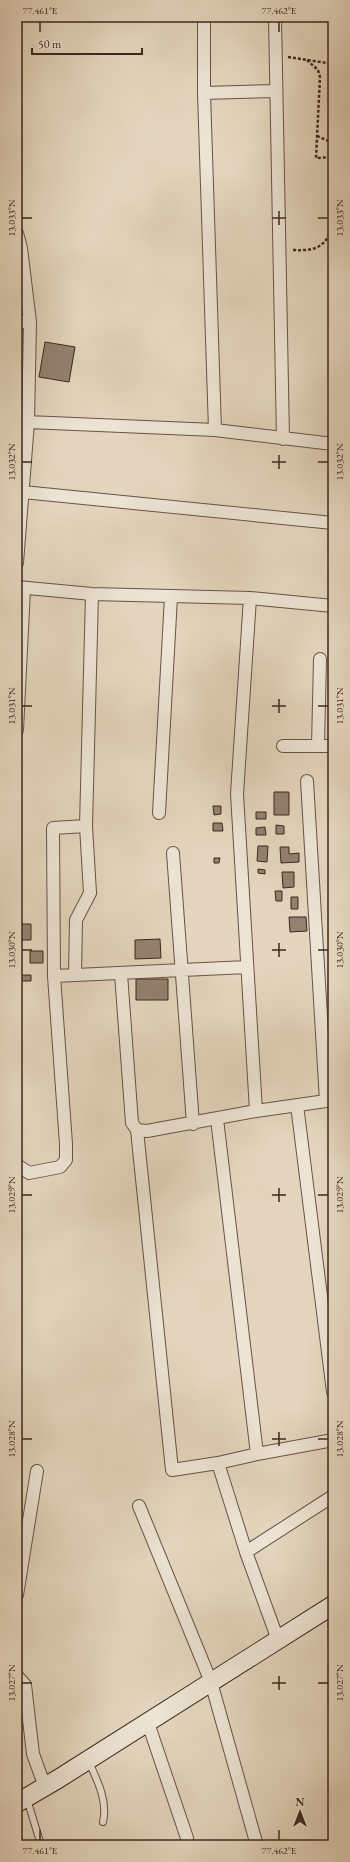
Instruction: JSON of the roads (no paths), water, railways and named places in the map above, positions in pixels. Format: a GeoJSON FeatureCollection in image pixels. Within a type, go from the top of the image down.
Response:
{"type":"FeatureCollection","features":[{"type":"Feature","properties":{"kind":"street"},"geometry":{"type":"LineString","coordinates":[[204,17],[204,93],[215,430]]}},
{"type":"Feature","properties":{"kind":"street"},"geometry":{"type":"LineString","coordinates":[[274,17],[280,249],[282,439]]}},
{"type":"Feature","properties":{"kind":"street"},"geometry":{"type":"LineString","coordinates":[[204,93],[276,91]]}},
{"type":"Feature","properties":{"kind":"street"},"geometry":{"type":"LineString","coordinates":[[17,233],[30,322],[28,422],[17,563]]}},
{"type":"Feature","properties":{"kind":"street"},"geometry":{"type":"LineString","coordinates":[[17,322],[30,322]]}},
{"type":"Feature","properties":{"kind":"street"},"geometry":{"type":"LineString","coordinates":[[28,422],[215,430],[333,444]]}},
{"type":"Feature","properties":{"kind":"street"},"geometry":{"type":"LineString","coordinates":[[23,492],[333,523]]}},
{"type":"Feature","properties":{"kind":"street"},"geometry":{"type":"LineString","coordinates":[[17,730],[20,588],[92,594],[250,598],[333,606]]}},
{"type":"Feature","properties":{"kind":"street"},"geometry":{"type":"LineString","coordinates":[[76,975],[76,920],[90,893],[86,826],[92,594]]}},
{"type":"Feature","properties":{"kind":"street"},"geometry":{"type":"LineString","coordinates":[[159,813],[170,597]]}},
{"type":"Feature","properties":{"kind":"street"},"geometry":{"type":"LineString","coordinates":[[250,598],[237,794],[256,1111]]}},
{"type":"Feature","properties":{"kind":"street"},"geometry":{"type":"LineString","coordinates":[[318,746],[320,659]]}},
{"type":"Feature","properties":{"kind":"street"},"geometry":{"type":"LineString","coordinates":[[283,746],[333,746]]}},
{"type":"Feature","properties":{"kind":"street"},"geometry":{"type":"LineString","coordinates":[[138,1130],[147,1131],[194,1124],[256,1111],[329,1100],[307,781]]}},
{"type":"Feature","properties":{"kind":"street"},"geometry":{"type":"LineString","coordinates":[[17,1165],[29,1173],[60,1168],[66,1160],[54,976],[53,828],[86,826]]}},
{"type":"Feature","properties":{"kind":"street"},"geometry":{"type":"LineString","coordinates":[[173,853],[194,1124]]}},
{"type":"Feature","properties":{"kind":"street"},"geometry":{"type":"LineString","coordinates":[[54,976],[247,967]]}},
{"type":"Feature","properties":{"kind":"street"},"geometry":{"type":"LineString","coordinates":[[121,974],[132,1123],[138,1130],[172,1470],[218,1463],[333,1440]]}},
{"type":"Feature","properties":{"kind":"street"},"geometry":{"type":"LineString","coordinates":[[297,1105],[333,1392]]}},
{"type":"Feature","properties":{"kind":"street"},"geometry":{"type":"LineString","coordinates":[[217,1119],[257,1454]]}},
{"type":"Feature","properties":{"kind":"street"},"geometry":{"type":"LineString","coordinates":[[218,1463],[246,1552],[278,1640]]}},
{"type":"Feature","properties":{"kind":"street"},"geometry":{"type":"LineString","coordinates":[[17,1594],[37,1470]]}},
{"type":"Feature","properties":{"kind":"street"},"geometry":{"type":"LineString","coordinates":[[246,1552],[333,1496]]}},
{"type":"Feature","properties":{"kind":"street"},"geometry":{"type":"LineString","coordinates":[[139,1506],[211,1682],[256,1842]]}},
{"type":"Feature","properties":{"kind":"street"},"geometry":{"type":"LineString","coordinates":[[22,1801],[333,1605]]}},
{"type":"Feature","properties":{"kind":"street"},"geometry":{"type":"LineString","coordinates":[[17,1676],[25,1685],[33,1754],[45,1787]]}},
{"type":"Feature","properties":{"kind":"street"},"geometry":{"type":"LineString","coordinates":[[148,1722],[187,1838]]}},
{"type":"Feature","properties":{"kind":"lane"},"geometry":{"type":"LineString","coordinates":[[88,1760],[99,1785],[104,1805],[103,1822]]}},
{"type":"Feature","properties":{"kind":"lane"},"geometry":{"type":"LineString","coordinates":[[22,1801],[41,1845]]}}]}
